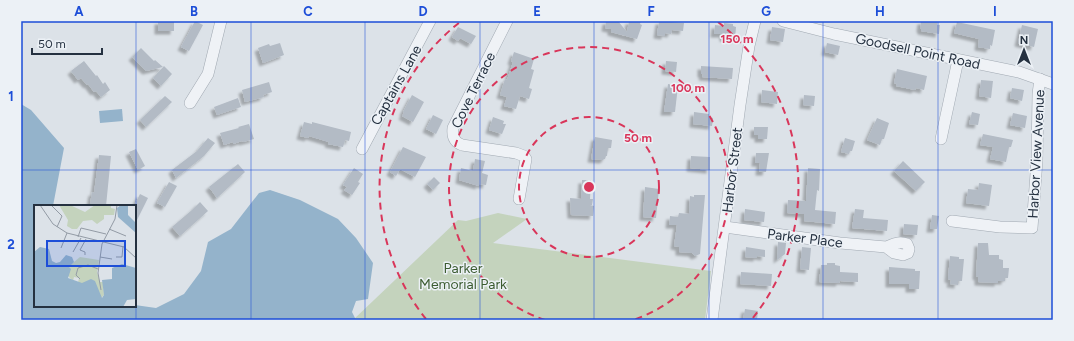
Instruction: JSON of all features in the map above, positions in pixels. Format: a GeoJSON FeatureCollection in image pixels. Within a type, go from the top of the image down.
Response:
{"type":"FeatureCollection","features":[{"type":"Feature","properties":{"kind":"street"},"geometry":{"type":"LineString","coordinates":[[190,103],[208,74],[221,21]]}},
{"type":"Feature","properties":{"kind":"street","name":"Captains Lane"},"geometry":{"type":"LineString","coordinates":[[362,149],[369,132],[430,21]]}},
{"type":"Feature","properties":{"kind":"street","name":"Cove Terrace"},"geometry":{"type":"LineString","coordinates":[[507,21],[453,128],[452,134],[456,143],[462,145],[516,153],[524,156],[526,160],[519,199]]}},
{"type":"Feature","properties":{"kind":"street","name":"Harbor Street"},"geometry":{"type":"LineString","coordinates":[[712,320],[744,75],[755,21]]}},
{"type":"Feature","properties":{"kind":"street","name":"Goodsell Point Road"},"geometry":{"type":"LineString","coordinates":[[782,21],[958,60],[1020,72],[1053,84]]}},
{"type":"Feature","properties":{"kind":"street"},"geometry":{"type":"LineString","coordinates":[[941,139],[958,60]]}},
{"type":"Feature","properties":{"kind":"street","name":"Harbor View Avenue"},"geometry":{"type":"LineString","coordinates":[[952,221],[1000,227],[1032,228],[1037,160],[1038,94],[1040,79]]}},
{"type":"Feature","properties":{"kind":"street","name":"Parker Place"},"geometry":{"type":"LineString","coordinates":[[725,227],[840,243],[886,247]]}},
{"type":"Feature","properties":{"kind":"green space","name":"Parker Memorial Park"},"geometry":{"type":"Polygon","coordinates":[[[498,213],[527,219],[493,243],[711,271],[705,320],[353,320],[458,220],[466,221],[498,213]]]}},
{"type":"Feature","properties":{"kind":"water"},"geometry":{"type":"Polygon","coordinates":[[[21,104],[31,110],[64,148],[53,205],[34,205],[34,307],[136,307],[136,305],[156,308],[184,294],[201,271],[208,242],[231,229],[259,193],[270,190],[300,200],[338,219],[356,238],[373,263],[368,299],[356,301],[352,312],[356,320],[21,320],[21,104]]]}},
{"type":"Feature","properties":{"kind":"water"},"geometry":{"type":"Polygon","coordinates":[[[122,109],[123,121],[100,123],[99,111],[122,109]]]}},
{"type":"Feature","properties":{"kind":"building"},"geometry":{"type":"Polygon","coordinates":[[[158,21],[174,21],[174,31],[158,31],[158,21]]]}},
{"type":"Feature","properties":{"kind":"building"},"geometry":{"type":"Polygon","coordinates":[[[195,21],[203,25],[189,51],[181,47],[195,21]]]}},
{"type":"Feature","properties":{"kind":"building"},"geometry":{"type":"Polygon","coordinates":[[[606,21],[618,21],[627,32],[629,21],[641,21],[640,24],[642,25],[637,39],[611,32],[611,29],[605,28],[606,21]]]}},
{"type":"Feature","properties":{"kind":"building"},"geometry":{"type":"Polygon","coordinates":[[[659,21],[684,23],[683,31],[672,30],[671,34],[665,33],[665,36],[657,35],[659,21]]]}},
{"type":"Feature","properties":{"kind":"building"},"geometry":{"type":"Polygon","coordinates":[[[921,21],[937,21],[937,25],[940,25],[939,34],[921,31],[921,21]]]}},
{"type":"Feature","properties":{"kind":"building"},"geometry":{"type":"Polygon","coordinates":[[[957,22],[995,30],[990,49],[978,47],[979,39],[954,33],[957,22]]]}},
{"type":"Feature","properties":{"kind":"building"},"geometry":{"type":"Polygon","coordinates":[[[724,23],[733,24],[733,26],[736,27],[735,39],[723,38],[723,34],[714,34],[715,25],[724,26],[724,23]]]}},
{"type":"Feature","properties":{"kind":"building"},"geometry":{"type":"Polygon","coordinates":[[[1022,25],[1038,29],[1034,47],[1018,43],[1022,25]]]}},
{"type":"Feature","properties":{"kind":"building"},"geometry":{"type":"Polygon","coordinates":[[[458,27],[476,36],[471,44],[460,38],[458,41],[452,37],[458,27]]]}},
{"type":"Feature","properties":{"kind":"building"},"geometry":{"type":"Polygon","coordinates":[[[772,27],[785,29],[783,42],[770,40],[772,27]]]}},
{"type":"Feature","properties":{"kind":"building"},"geometry":{"type":"Polygon","coordinates":[[[280,43],[284,55],[263,63],[258,48],[269,44],[270,46],[280,43]]]}},
{"type":"Feature","properties":{"kind":"building"},"geometry":{"type":"Polygon","coordinates":[[[827,43],[840,46],[838,55],[825,52],[827,43]]]}},
{"type":"Feature","properties":{"kind":"building"},"geometry":{"type":"Polygon","coordinates":[[[141,48],[154,61],[155,60],[163,67],[146,71],[132,57],[141,48]]]}},
{"type":"Feature","properties":{"kind":"building"},"geometry":{"type":"Polygon","coordinates":[[[514,52],[534,59],[531,69],[534,70],[529,88],[532,89],[529,99],[520,96],[516,109],[504,106],[507,97],[500,95],[505,79],[507,80],[513,62],[511,61],[514,52]]]}},
{"type":"Feature","properties":{"kind":"building"},"geometry":{"type":"Polygon","coordinates":[[[84,61],[103,84],[105,82],[110,90],[101,97],[81,78],[78,80],[71,71],[84,61]]]}},
{"type":"Feature","properties":{"kind":"building"},"geometry":{"type":"Polygon","coordinates":[[[666,61],[677,62],[676,72],[665,71],[666,61]]]}},
{"type":"Feature","properties":{"kind":"building"},"geometry":{"type":"Polygon","coordinates":[[[164,66],[172,74],[161,86],[153,78],[164,66]]]}},
{"type":"Feature","properties":{"kind":"building"},"geometry":{"type":"Polygon","coordinates":[[[701,66],[733,68],[732,79],[702,77],[703,74],[701,74],[701,66]]]}},
{"type":"Feature","properties":{"kind":"building"},"geometry":{"type":"Polygon","coordinates":[[[897,69],[927,76],[924,90],[916,88],[915,90],[896,86],[897,84],[894,83],[897,69]]]}},
{"type":"Feature","properties":{"kind":"building"},"geometry":{"type":"Polygon","coordinates":[[[981,80],[993,81],[991,98],[979,96],[981,80]]]}},
{"type":"Feature","properties":{"kind":"building"},"geometry":{"type":"Polygon","coordinates":[[[269,82],[272,92],[263,95],[264,97],[245,102],[242,90],[269,82]]]}},
{"type":"Feature","properties":{"kind":"building"},"geometry":{"type":"Polygon","coordinates":[[[668,84],[678,86],[675,112],[664,112],[668,84]]]}},
{"type":"Feature","properties":{"kind":"building"},"geometry":{"type":"Polygon","coordinates":[[[1012,88],[1024,90],[1022,101],[1010,98],[1012,88]]]}},
{"type":"Feature","properties":{"kind":"building"},"geometry":{"type":"Polygon","coordinates":[[[762,90],[778,92],[777,104],[761,102],[762,90]]]}},
{"type":"Feature","properties":{"kind":"building"},"geometry":{"type":"Polygon","coordinates":[[[412,95],[424,102],[413,122],[402,116],[412,95]]]}},
{"type":"Feature","properties":{"kind":"building"},"geometry":{"type":"Polygon","coordinates":[[[804,95],[815,96],[814,106],[803,105],[804,95]]]}},
{"type":"Feature","properties":{"kind":"building"},"geometry":{"type":"Polygon","coordinates":[[[165,96],[172,102],[146,127],[140,120],[165,96]]]}},
{"type":"Feature","properties":{"kind":"building"},"geometry":{"type":"Polygon","coordinates":[[[238,98],[241,107],[217,115],[214,107],[238,98]]]}},
{"type":"Feature","properties":{"kind":"building"},"geometry":{"type":"Polygon","coordinates":[[[694,112],[709,114],[709,117],[713,118],[712,126],[693,124],[694,112]]]}},
{"type":"Feature","properties":{"kind":"building"},"geometry":{"type":"Polygon","coordinates":[[[972,112],[980,114],[978,125],[969,124],[972,112]]]}},
{"type":"Feature","properties":{"kind":"building"},"geometry":{"type":"Polygon","coordinates":[[[1013,113],[1027,116],[1025,128],[1010,125],[1013,113]]]}},
{"type":"Feature","properties":{"kind":"building"},"geometry":{"type":"Polygon","coordinates":[[[433,115],[443,120],[436,134],[426,129],[433,115]]]}},
{"type":"Feature","properties":{"kind":"building"},"geometry":{"type":"Polygon","coordinates":[[[493,117],[504,121],[503,124],[506,124],[502,134],[489,130],[493,117]]]}},
{"type":"Feature","properties":{"kind":"building"},"geometry":{"type":"Polygon","coordinates":[[[877,118],[889,123],[884,139],[882,139],[880,145],[867,140],[877,118]]]}},
{"type":"Feature","properties":{"kind":"building"},"geometry":{"type":"Polygon","coordinates":[[[304,122],[312,124],[312,122],[351,132],[349,141],[345,140],[343,147],[328,144],[329,142],[309,136],[308,138],[300,136],[304,122]]]}},
{"type":"Feature","properties":{"kind":"building"},"geometry":{"type":"Polygon","coordinates":[[[249,124],[254,139],[224,145],[220,133],[249,124]]]}},
{"type":"Feature","properties":{"kind":"building"},"geometry":{"type":"Polygon","coordinates":[[[754,127],[768,127],[767,139],[758,139],[758,135],[754,135],[754,127]]]}},
{"type":"Feature","properties":{"kind":"building"},"geometry":{"type":"Polygon","coordinates":[[[983,134],[1013,140],[1011,147],[1009,147],[1006,162],[990,159],[993,147],[980,145],[983,134]]]}},
{"type":"Feature","properties":{"kind":"building"},"geometry":{"type":"Polygon","coordinates":[[[595,137],[612,140],[611,148],[608,148],[607,156],[603,160],[591,159],[595,137]]]}},
{"type":"Feature","properties":{"kind":"building"},"geometry":{"type":"Polygon","coordinates":[[[208,138],[215,143],[204,156],[176,178],[172,170],[197,151],[208,138]]]}},
{"type":"Feature","properties":{"kind":"building"},"geometry":{"type":"Polygon","coordinates":[[[845,138],[855,141],[852,151],[850,151],[849,154],[841,152],[845,138]]]}},
{"type":"Feature","properties":{"kind":"building"},"geometry":{"type":"Polygon","coordinates":[[[403,147],[426,157],[415,177],[400,169],[396,176],[390,172],[403,147]]]}},
{"type":"Feature","properties":{"kind":"building"},"geometry":{"type":"Polygon","coordinates":[[[136,149],[145,166],[138,170],[129,152],[136,149]]]}},
{"type":"Feature","properties":{"kind":"building"},"geometry":{"type":"Polygon","coordinates":[[[756,153],[769,153],[766,172],[759,172],[760,163],[755,163],[756,153]]]}},
{"type":"Feature","properties":{"kind":"building"},"geometry":{"type":"Polygon","coordinates":[[[99,155],[111,156],[106,205],[90,204],[92,192],[94,193],[99,155]]]}},
{"type":"Feature","properties":{"kind":"building"},"geometry":{"type":"Polygon","coordinates":[[[691,156],[710,157],[710,170],[690,168],[691,156]]]}},
{"type":"Feature","properties":{"kind":"building"},"geometry":{"type":"Polygon","coordinates":[[[475,159],[485,161],[482,173],[488,175],[486,185],[479,184],[479,186],[459,180],[461,168],[473,171],[475,159]]]}},
{"type":"Feature","properties":{"kind":"building"},"geometry":{"type":"Polygon","coordinates":[[[903,161],[925,182],[916,191],[894,171],[903,161]]]}},
{"type":"Feature","properties":{"kind":"building"},"geometry":{"type":"Polygon","coordinates":[[[238,164],[245,172],[217,198],[209,187],[238,164]]]}},
{"type":"Feature","properties":{"kind":"building"},"geometry":{"type":"Polygon","coordinates":[[[354,168],[363,174],[358,182],[360,183],[352,195],[344,190],[347,187],[343,185],[354,168]]]}},
{"type":"Feature","properties":{"kind":"building"},"geometry":{"type":"Polygon","coordinates":[[[808,168],[820,169],[819,191],[817,190],[815,210],[836,212],[835,224],[804,221],[804,214],[787,213],[788,200],[806,201],[808,168]]]}},
{"type":"Feature","properties":{"kind":"building"},"geometry":{"type":"Polygon","coordinates":[[[434,177],[440,183],[433,190],[427,184],[434,177]]]}},
{"type":"Feature","properties":{"kind":"building"},"geometry":{"type":"Polygon","coordinates":[[[582,180],[591,180],[590,199],[593,199],[592,205],[590,205],[594,206],[593,216],[571,215],[570,198],[581,199],[582,180]]]}},
{"type":"Feature","properties":{"kind":"building"},"geometry":{"type":"Polygon","coordinates":[[[169,182],[177,186],[165,207],[157,203],[169,182]]]}},
{"type":"Feature","properties":{"kind":"building"},"geometry":{"type":"Polygon","coordinates":[[[979,183],[992,185],[989,206],[966,203],[968,189],[978,190],[979,183]]]}},
{"type":"Feature","properties":{"kind":"building"},"geometry":{"type":"Polygon","coordinates":[[[645,187],[659,189],[656,218],[643,217],[645,187]]]}},
{"type":"Feature","properties":{"kind":"building"},"geometry":{"type":"Polygon","coordinates":[[[140,194],[148,198],[136,222],[136,205],[135,204],[140,194]]]}},
{"type":"Feature","properties":{"kind":"building"},"geometry":{"type":"Polygon","coordinates":[[[694,195],[705,195],[700,254],[695,256],[692,253],[679,252],[679,247],[674,246],[677,225],[669,225],[670,216],[678,217],[679,213],[689,214],[690,196],[694,197],[694,195]]]}},
{"type":"Feature","properties":{"kind":"building"},"geometry":{"type":"Polygon","coordinates":[[[200,202],[208,211],[180,236],[172,227],[200,202]]]}},
{"type":"Feature","properties":{"kind":"building"},"geometry":{"type":"Polygon","coordinates":[[[745,209],[765,212],[764,222],[744,220],[745,209]]]}},
{"type":"Feature","properties":{"kind":"building"},"geometry":{"type":"Polygon","coordinates":[[[855,209],[864,210],[863,218],[888,220],[887,231],[852,228],[855,209]]]}},
{"type":"Feature","properties":{"kind":"building"},"geometry":{"type":"Polygon","coordinates":[[[932,215],[939,216],[937,229],[930,229],[932,215]]]}},
{"type":"Feature","properties":{"kind":"building"},"geometry":{"type":"Polygon","coordinates":[[[904,224],[918,225],[917,235],[903,234],[904,224]]]}},
{"type":"Feature","properties":{"kind":"building"},"geometry":{"type":"Polygon","coordinates":[[[778,242],[786,243],[785,254],[777,260],[778,242]]]}},
{"type":"Feature","properties":{"kind":"building"},"geometry":{"type":"Polygon","coordinates":[[[978,243],[988,243],[989,255],[999,255],[999,259],[1003,260],[1003,268],[1009,268],[1008,278],[1005,278],[1005,281],[998,281],[998,283],[978,282],[978,277],[976,276],[978,243]]]}},
{"type":"Feature","properties":{"kind":"building"},"geometry":{"type":"Polygon","coordinates":[[[746,247],[765,250],[765,257],[745,257],[746,247]]]}},
{"type":"Feature","properties":{"kind":"building"},"geometry":{"type":"Polygon","coordinates":[[[802,247],[811,248],[809,270],[800,269],[802,247]]]}},
{"type":"Feature","properties":{"kind":"building"},"geometry":{"type":"Polygon","coordinates":[[[950,256],[964,259],[962,281],[958,281],[958,285],[950,284],[951,280],[948,279],[950,256]]]}},
{"type":"Feature","properties":{"kind":"building"},"geometry":{"type":"Polygon","coordinates":[[[827,263],[835,263],[835,265],[840,266],[840,272],[858,273],[858,282],[819,282],[821,265],[827,265],[827,263]]]}},
{"type":"Feature","properties":{"kind":"building"},"geometry":{"type":"Polygon","coordinates":[[[889,267],[915,269],[915,271],[920,271],[919,289],[909,289],[909,284],[889,284],[889,267]]]}},
{"type":"Feature","properties":{"kind":"building"},"geometry":{"type":"Polygon","coordinates":[[[741,272],[772,274],[771,286],[740,284],[741,272]]]}},
{"type":"Feature","properties":{"kind":"building"},"geometry":{"type":"Polygon","coordinates":[[[745,309],[758,311],[757,320],[743,320],[745,309]]]}}]}
